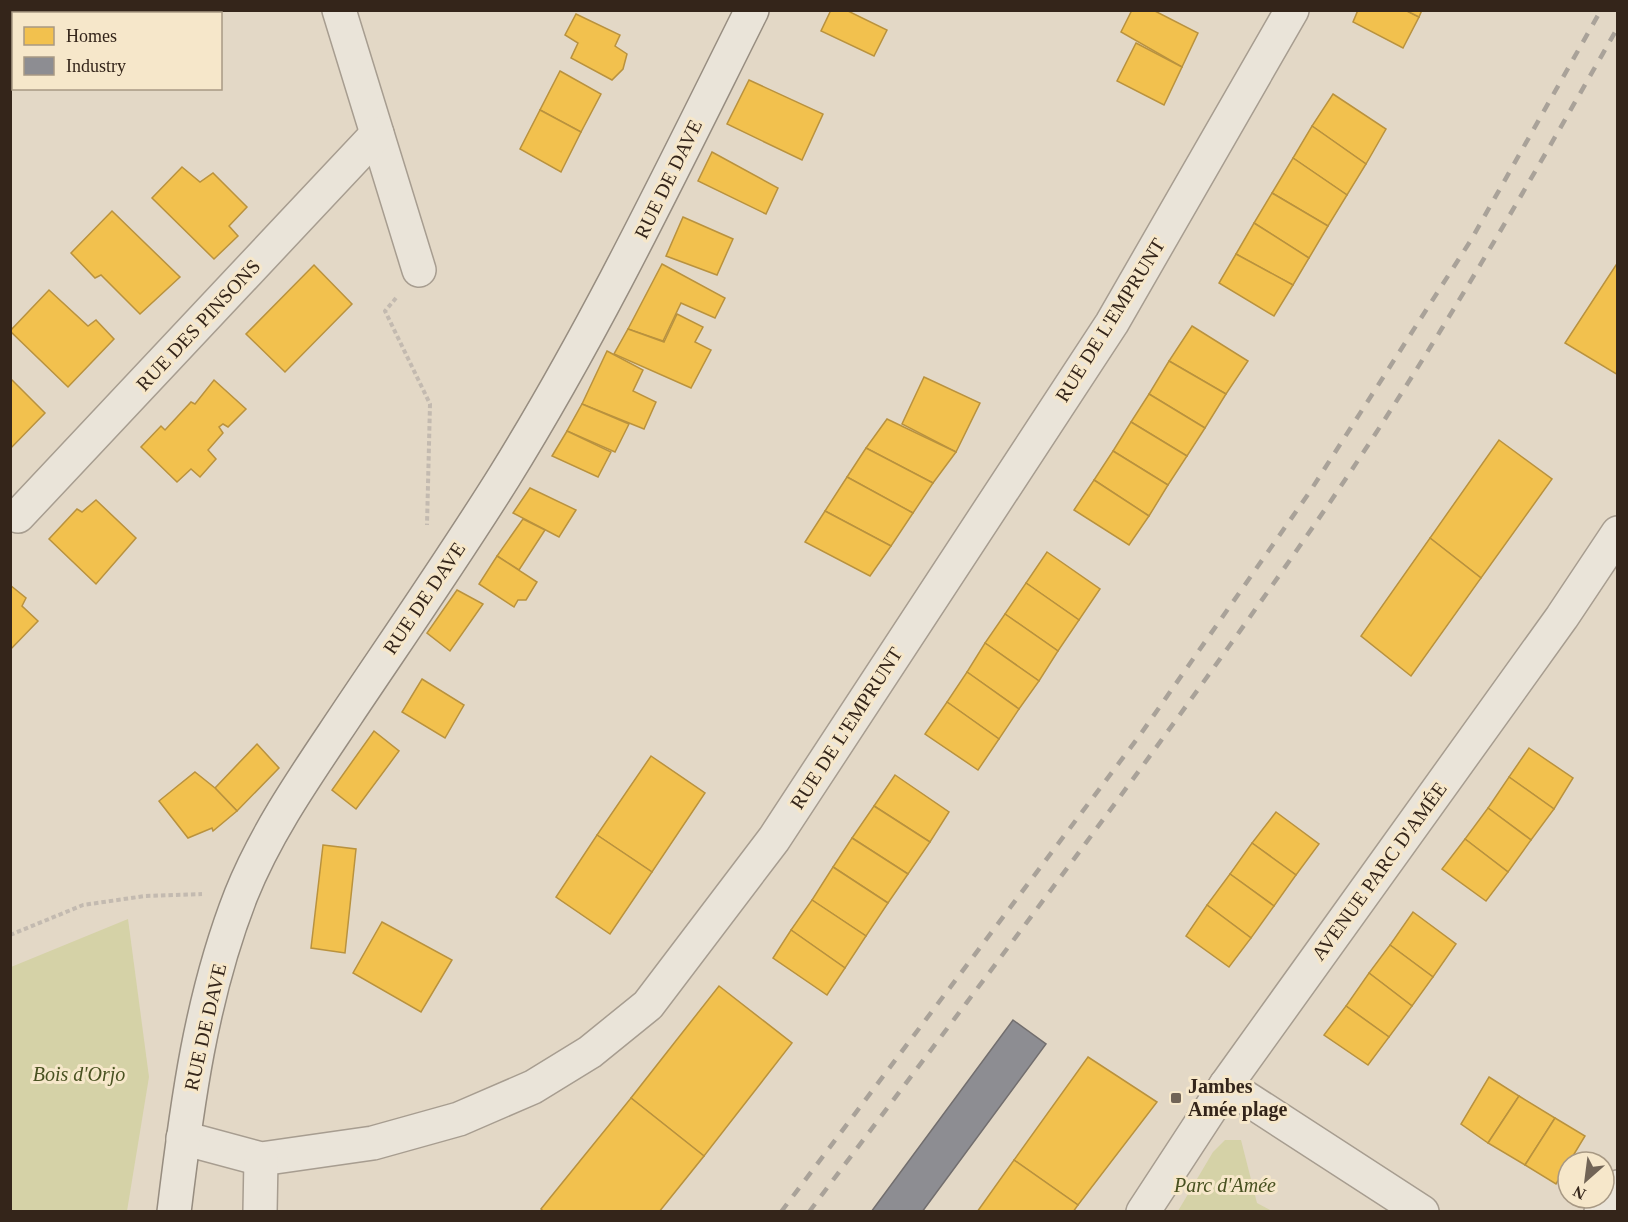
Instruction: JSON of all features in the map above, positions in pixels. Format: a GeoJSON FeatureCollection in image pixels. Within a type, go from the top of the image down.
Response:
{"type":"FeatureCollection","features":[{"type":"Feature","properties":{"kind":"street"},"geometry":{"type":"LineString","coordinates":[[339,10],[419,270]]}},
{"type":"Feature","properties":{"kind":"street","name":"RUE DE DAVE"},"geometry":{"type":"LineString","coordinates":[[174,1212],[190,1080],[214,974],[242,893],[270,836],[312,765],[504,478],[574,360],[643,229],[752,10]]}},
{"type":"Feature","properties":{"kind":"street","name":"RUE DE L'EMPRUNT"},"geometry":{"type":"LineString","coordinates":[[183,1138],[261,1159],[373,1143],[459,1119],[533,1087],[590,1052],[648,1005],[774,839],[1112,323],[1293,10]]}},
{"type":"Feature","properties":{"kind":"street","name":"RUE DES PINSONS"},"geometry":{"type":"LineString","coordinates":[[18,516],[377,134]]}},
{"type":"Feature","properties":{"kind":"street","name":"AVENUE PARC D'AMÉE"},"geometry":{"type":"LineString","coordinates":[[1143,1212],[1226,1085],[1562,617],[1617,533]]}},
{"type":"Feature","properties":{"kind":"street"},"geometry":{"type":"LineString","coordinates":[[1226,1085],[1422,1212]]}},
{"type":"Feature","properties":{"kind":"street"},"geometry":{"type":"LineString","coordinates":[[260,1212],[261,1159]]}},
{"type":"Feature","properties":{"kind":"street"},"geometry":{"type":"LineString","coordinates":[[1601,1212],[1617,1187]]}},
{"type":"Feature","properties":{"kind":"path"},"geometry":{"type":"LineString","coordinates":[[419,270],[385,311],[430,404],[427,529]]}},
{"type":"Feature","properties":{"kind":"path"},"geometry":{"type":"LineString","coordinates":[[10,935],[83,905],[145,896],[242,893]]}},
{"type":"Feature","properties":{"kind":"green space","name":"Bois d'Orjo"},"geometry":{"type":"Polygon","coordinates":[[[128,919],[149,1077],[127,1211],[11,1211],[11,967],[128,919]]]}},
{"type":"Feature","properties":{"kind":"green space","name":"Parc d'Amée"},"geometry":{"type":"Polygon","coordinates":[[[1225,1140],[1241,1140],[1257,1203],[1272,1211],[1178,1211],[1213,1152],[1225,1140]]]}},
{"type":"Feature","properties":{"kind":"building: Homes"},"geometry":{"type":"Polygon","coordinates":[[[30,10],[76,10],[78,12],[28,12],[30,10]]]}},
{"type":"Feature","properties":{"kind":"building: Homes"},"geometry":{"type":"Polygon","coordinates":[[[132,10],[182,10],[180,12],[134,12],[132,10]]]}},
{"type":"Feature","properties":{"kind":"building: Homes"},"geometry":{"type":"Polygon","coordinates":[[[831,10],[846,10],[887,30],[874,56],[821,31],[831,10]]]}},
{"type":"Feature","properties":{"kind":"building: Homes"},"geometry":{"type":"Polygon","coordinates":[[[1132,10],[1153,10],[1198,33],[1182,67],[1121,32],[1132,10]]]}},
{"type":"Feature","properties":{"kind":"building: Homes"},"geometry":{"type":"Polygon","coordinates":[[[1358,10],[1405,10],[1419,17],[1403,48],[1353,22],[1358,10]]]}},
{"type":"Feature","properties":{"kind":"building: Homes"},"geometry":{"type":"Polygon","coordinates":[[[1405,10],[1422,10],[1419,17],[1405,10]]]}},
{"type":"Feature","properties":{"kind":"building: Homes"},"geometry":{"type":"Polygon","coordinates":[[[576,14],[620,35],[615,46],[627,54],[623,69],[612,80],[571,58],[578,43],[565,35],[576,14]]]}},
{"type":"Feature","properties":{"kind":"building: Homes"},"geometry":{"type":"Polygon","coordinates":[[[1136,43],[1182,67],[1164,105],[1117,81],[1136,43]]]}},
{"type":"Feature","properties":{"kind":"building: Homes"},"geometry":{"type":"Polygon","coordinates":[[[560,71],[601,94],[581,132],[540,110],[560,71]]]}},
{"type":"Feature","properties":{"kind":"building: Homes"},"geometry":{"type":"Polygon","coordinates":[[[749,80],[823,114],[802,160],[727,124],[749,80]]]}},
{"type":"Feature","properties":{"kind":"building: Homes"},"geometry":{"type":"Polygon","coordinates":[[[1333,94],[1386,129],[1366,164],[1312,126],[1333,94]]]}},
{"type":"Feature","properties":{"kind":"building: Homes"},"geometry":{"type":"Polygon","coordinates":[[[540,110],[581,132],[561,172],[520,149],[540,110]]]}},
{"type":"Feature","properties":{"kind":"building: Homes"},"geometry":{"type":"Polygon","coordinates":[[[1312,126],[1366,164],[1347,195],[1293,158],[1312,126]]]}},
{"type":"Feature","properties":{"kind":"building: Homes"},"geometry":{"type":"Polygon","coordinates":[[[712,152],[778,188],[766,214],[698,181],[712,152]]]}},
{"type":"Feature","properties":{"kind":"building: Homes"},"geometry":{"type":"Polygon","coordinates":[[[1293,158],[1347,195],[1328,226],[1272,193],[1293,158]]]}},
{"type":"Feature","properties":{"kind":"building: Homes"},"geometry":{"type":"Polygon","coordinates":[[[182,167],[200,182],[213,173],[247,207],[229,226],[238,236],[214,259],[152,198],[182,167]]]}},
{"type":"Feature","properties":{"kind":"building: Homes"},"geometry":{"type":"Polygon","coordinates":[[[1272,193],[1328,226],[1309,258],[1254,223],[1272,193]]]}},
{"type":"Feature","properties":{"kind":"building: Homes"},"geometry":{"type":"Polygon","coordinates":[[[112,211],[180,277],[140,314],[101,275],[95,278],[71,253],[112,211]]]}},
{"type":"Feature","properties":{"kind":"building: Homes"},"geometry":{"type":"Polygon","coordinates":[[[683,217],[733,239],[717,275],[666,256],[683,217]]]}},
{"type":"Feature","properties":{"kind":"building: Homes"},"geometry":{"type":"Polygon","coordinates":[[[1254,223],[1309,258],[1293,285],[1236,254],[1254,223]]]}},
{"type":"Feature","properties":{"kind":"building: Homes"},"geometry":{"type":"Polygon","coordinates":[[[1236,254],[1293,285],[1274,316],[1219,283],[1236,254]]]}},
{"type":"Feature","properties":{"kind":"building: Homes"},"geometry":{"type":"Polygon","coordinates":[[[1618,262],[1618,375],[1565,343],[1618,262]]]}},
{"type":"Feature","properties":{"kind":"building: Homes"},"geometry":{"type":"Polygon","coordinates":[[[662,264],[725,298],[715,318],[681,303],[663,341],[628,329],[662,264]]]}},
{"type":"Feature","properties":{"kind":"building: Homes"},"geometry":{"type":"Polygon","coordinates":[[[314,265],[352,304],[285,372],[246,334],[314,265]]]}},
{"type":"Feature","properties":{"kind":"building: Homes"},"geometry":{"type":"Polygon","coordinates":[[[49,290],[88,326],[96,320],[114,339],[68,387],[10,331],[49,290]]]}},
{"type":"Feature","properties":{"kind":"building: Homes"},"geometry":{"type":"Polygon","coordinates":[[[677,314],[703,327],[695,342],[711,350],[691,388],[614,354],[628,329],[664,342],[677,314]]]}},
{"type":"Feature","properties":{"kind":"building: Homes"},"geometry":{"type":"Polygon","coordinates":[[[1192,326],[1248,361],[1226,394],[1169,361],[1192,326]]]}},
{"type":"Feature","properties":{"kind":"building: Homes"},"geometry":{"type":"Polygon","coordinates":[[[607,351],[643,370],[633,391],[656,402],[644,429],[582,404],[607,351]]]}},
{"type":"Feature","properties":{"kind":"building: Homes"},"geometry":{"type":"Polygon","coordinates":[[[1169,361],[1226,394],[1205,428],[1149,394],[1169,361]]]}},
{"type":"Feature","properties":{"kind":"building: Homes"},"geometry":{"type":"Polygon","coordinates":[[[924,377],[980,403],[956,452],[902,424],[924,377]]]}},
{"type":"Feature","properties":{"kind":"building: Homes"},"geometry":{"type":"Polygon","coordinates":[[[10,378],[45,413],[10,449],[10,378]]]}},
{"type":"Feature","properties":{"kind":"building: Homes"},"geometry":{"type":"Polygon","coordinates":[[[214,380],[246,409],[228,427],[223,424],[219,427],[223,433],[208,450],[216,459],[200,477],[191,469],[177,482],[141,447],[161,426],[165,430],[191,402],[195,404],[214,380]]]}},
{"type":"Feature","properties":{"kind":"building: Homes"},"geometry":{"type":"Polygon","coordinates":[[[1149,394],[1205,428],[1187,456],[1131,422],[1149,394]]]}},
{"type":"Feature","properties":{"kind":"building: Homes"},"geometry":{"type":"Polygon","coordinates":[[[582,404],[629,424],[615,452],[567,431],[582,404]]]}},
{"type":"Feature","properties":{"kind":"building: Homes"},"geometry":{"type":"Polygon","coordinates":[[[887,419],[956,452],[933,483],[866,448],[887,419]]]}},
{"type":"Feature","properties":{"kind":"building: Homes"},"geometry":{"type":"Polygon","coordinates":[[[1131,422],[1187,456],[1168,485],[1113,451],[1131,422]]]}},
{"type":"Feature","properties":{"kind":"building: Homes"},"geometry":{"type":"Polygon","coordinates":[[[567,431],[611,452],[598,477],[552,456],[567,431]]]}},
{"type":"Feature","properties":{"kind":"building: Homes"},"geometry":{"type":"Polygon","coordinates":[[[1499,440],[1552,479],[1481,578],[1430,538],[1499,440]]]}},
{"type":"Feature","properties":{"kind":"building: Homes"},"geometry":{"type":"Polygon","coordinates":[[[866,448],[933,483],[913,513],[847,477],[866,448]]]}},
{"type":"Feature","properties":{"kind":"building: Homes"},"geometry":{"type":"Polygon","coordinates":[[[1113,451],[1168,485],[1149,516],[1094,480],[1113,451]]]}},
{"type":"Feature","properties":{"kind":"building: Homes"},"geometry":{"type":"Polygon","coordinates":[[[847,477],[913,513],[891,546],[825,511],[847,477]]]}},
{"type":"Feature","properties":{"kind":"building: Homes"},"geometry":{"type":"Polygon","coordinates":[[[1094,480],[1149,516],[1129,545],[1074,510],[1094,480]]]}},
{"type":"Feature","properties":{"kind":"building: Homes"},"geometry":{"type":"Polygon","coordinates":[[[530,488],[576,510],[559,537],[513,513],[530,488]]]}},
{"type":"Feature","properties":{"kind":"building: Homes"},"geometry":{"type":"Polygon","coordinates":[[[96,500],[136,538],[96,584],[49,539],[77,509],[82,512],[96,500]]]}},
{"type":"Feature","properties":{"kind":"building: Homes"},"geometry":{"type":"Polygon","coordinates":[[[825,511],[891,546],[870,576],[805,542],[825,511]]]}},
{"type":"Feature","properties":{"kind":"building: Homes"},"geometry":{"type":"Polygon","coordinates":[[[523,519],[545,530],[519,570],[497,556],[523,519]]]}},
{"type":"Feature","properties":{"kind":"building: Homes"},"geometry":{"type":"Polygon","coordinates":[[[1430,538],[1481,578],[1411,676],[1361,636],[1430,538]]]}},
{"type":"Feature","properties":{"kind":"building: Homes"},"geometry":{"type":"Polygon","coordinates":[[[1047,552],[1100,589],[1079,620],[1026,583],[1047,552]]]}},
{"type":"Feature","properties":{"kind":"building: Homes"},"geometry":{"type":"Polygon","coordinates":[[[497,556],[537,582],[526,600],[518,600],[514,607],[479,584],[497,556]]]}},
{"type":"Feature","properties":{"kind":"building: Homes"},"geometry":{"type":"Polygon","coordinates":[[[1026,583],[1079,620],[1058,651],[1005,614],[1026,583]]]}},
{"type":"Feature","properties":{"kind":"building: Homes"},"geometry":{"type":"Polygon","coordinates":[[[10,585],[26,598],[22,606],[38,621],[10,650],[10,585]]]}},
{"type":"Feature","properties":{"kind":"building: Homes"},"geometry":{"type":"Polygon","coordinates":[[[457,590],[483,604],[450,651],[427,633],[457,590]]]}},
{"type":"Feature","properties":{"kind":"building: Homes"},"geometry":{"type":"Polygon","coordinates":[[[1005,614],[1058,651],[1039,681],[985,643],[1005,614]]]}},
{"type":"Feature","properties":{"kind":"building: Homes"},"geometry":{"type":"Polygon","coordinates":[[[985,643],[1039,681],[1019,709],[967,672],[985,643]]]}},
{"type":"Feature","properties":{"kind":"building: Homes"},"geometry":{"type":"Polygon","coordinates":[[[967,672],[1019,709],[999,739],[947,702],[967,672]]]}},
{"type":"Feature","properties":{"kind":"building: Homes"},"geometry":{"type":"Polygon","coordinates":[[[422,679],[464,705],[445,738],[402,712],[422,679]]]}},
{"type":"Feature","properties":{"kind":"building: Homes"},"geometry":{"type":"Polygon","coordinates":[[[947,702],[999,739],[978,770],[925,734],[947,702]]]}},
{"type":"Feature","properties":{"kind":"building: Homes"},"geometry":{"type":"Polygon","coordinates":[[[374,731],[399,751],[356,809],[332,790],[374,731]]]}},
{"type":"Feature","properties":{"kind":"building: Homes"},"geometry":{"type":"Polygon","coordinates":[[[257,744],[279,768],[237,811],[215,788],[257,744]]]}},
{"type":"Feature","properties":{"kind":"building: Homes"},"geometry":{"type":"Polygon","coordinates":[[[1529,748],[1573,778],[1554,809],[1509,777],[1529,748]]]}},
{"type":"Feature","properties":{"kind":"building: Homes"},"geometry":{"type":"Polygon","coordinates":[[[651,756],[705,793],[652,872],[597,835],[651,756]]]}},
{"type":"Feature","properties":{"kind":"building: Homes"},"geometry":{"type":"Polygon","coordinates":[[[195,772],[215,788],[237,811],[213,831],[212,828],[188,838],[159,801],[195,772]]]}},
{"type":"Feature","properties":{"kind":"building: Homes"},"geometry":{"type":"Polygon","coordinates":[[[895,775],[949,812],[930,842],[874,806],[895,775]]]}},
{"type":"Feature","properties":{"kind":"building: Homes"},"geometry":{"type":"Polygon","coordinates":[[[1509,777],[1554,809],[1531,840],[1488,808],[1509,777]]]}},
{"type":"Feature","properties":{"kind":"building: Homes"},"geometry":{"type":"Polygon","coordinates":[[[874,806],[930,842],[908,874],[852,838],[874,806]]]}},
{"type":"Feature","properties":{"kind":"building: Homes"},"geometry":{"type":"Polygon","coordinates":[[[1488,808],[1531,840],[1508,872],[1465,839],[1488,808]]]}},
{"type":"Feature","properties":{"kind":"building: Homes"},"geometry":{"type":"Polygon","coordinates":[[[1276,812],[1319,844],[1296,875],[1252,843],[1276,812]]]}},
{"type":"Feature","properties":{"kind":"building: Homes"},"geometry":{"type":"Polygon","coordinates":[[[597,835],[652,872],[610,934],[556,897],[597,835]]]}},
{"type":"Feature","properties":{"kind":"building: Homes"},"geometry":{"type":"Polygon","coordinates":[[[852,838],[908,874],[888,903],[833,867],[852,838]]]}},
{"type":"Feature","properties":{"kind":"building: Homes"},"geometry":{"type":"Polygon","coordinates":[[[1465,839],[1508,872],[1486,901],[1442,869],[1465,839]]]}},
{"type":"Feature","properties":{"kind":"building: Homes"},"geometry":{"type":"Polygon","coordinates":[[[1252,843],[1296,875],[1274,906],[1230,874],[1252,843]]]}},
{"type":"Feature","properties":{"kind":"building: Homes"},"geometry":{"type":"Polygon","coordinates":[[[323,845],[356,849],[345,953],[311,948],[323,845]]]}},
{"type":"Feature","properties":{"kind":"building: Homes"},"geometry":{"type":"Polygon","coordinates":[[[833,867],[888,903],[866,936],[812,900],[833,867]]]}},
{"type":"Feature","properties":{"kind":"building: Homes"},"geometry":{"type":"Polygon","coordinates":[[[1230,874],[1274,906],[1251,938],[1207,905],[1230,874]]]}},
{"type":"Feature","properties":{"kind":"building: Homes"},"geometry":{"type":"Polygon","coordinates":[[[812,900],[866,936],[845,968],[791,930],[812,900]]]}},
{"type":"Feature","properties":{"kind":"building: Homes"},"geometry":{"type":"Polygon","coordinates":[[[1207,905],[1251,938],[1229,967],[1186,936],[1207,905]]]}},
{"type":"Feature","properties":{"kind":"building: Homes"},"geometry":{"type":"Polygon","coordinates":[[[1413,912],[1456,944],[1433,977],[1390,945],[1413,912]]]}},
{"type":"Feature","properties":{"kind":"building: Homes"},"geometry":{"type":"Polygon","coordinates":[[[382,922],[452,960],[421,1012],[353,973],[382,922]]]}},
{"type":"Feature","properties":{"kind":"building: Homes"},"geometry":{"type":"Polygon","coordinates":[[[791,930],[845,968],[827,995],[773,958],[791,930]]]}},
{"type":"Feature","properties":{"kind":"building: Homes"},"geometry":{"type":"Polygon","coordinates":[[[1390,945],[1433,977],[1412,1006],[1369,973],[1390,945]]]}},
{"type":"Feature","properties":{"kind":"building: Homes"},"geometry":{"type":"Polygon","coordinates":[[[1369,973],[1412,1006],[1389,1037],[1346,1006],[1369,973]]]}},
{"type":"Feature","properties":{"kind":"building: Homes"},"geometry":{"type":"Polygon","coordinates":[[[719,986],[792,1043],[704,1156],[631,1098],[719,986]]]}},
{"type":"Feature","properties":{"kind":"building: Homes"},"geometry":{"type":"Polygon","coordinates":[[[1346,1006],[1389,1037],[1368,1065],[1324,1035],[1346,1006]]]}},
{"type":"Feature","properties":{"kind":"building: Homes"},"geometry":{"type":"Polygon","coordinates":[[[1088,1057],[1157,1102],[1078,1205],[1014,1160],[1088,1057]]]}},
{"type":"Feature","properties":{"kind":"building: Homes"},"geometry":{"type":"Polygon","coordinates":[[[1489,1077],[1519,1096],[1488,1143],[1461,1124],[1489,1077]]]}},
{"type":"Feature","properties":{"kind":"building: Homes"},"geometry":{"type":"Polygon","coordinates":[[[1519,1096],[1555,1118],[1525,1165],[1488,1143],[1519,1096]]]}},
{"type":"Feature","properties":{"kind":"building: Homes"},"geometry":{"type":"Polygon","coordinates":[[[631,1098],[704,1156],[659,1212],[544,1212],[541,1209],[631,1098]]]}},
{"type":"Feature","properties":{"kind":"building: Homes"},"geometry":{"type":"Polygon","coordinates":[[[1555,1118],[1585,1136],[1577,1150],[1556,1150],[1556,1184],[1525,1165],[1555,1118]]]}},
{"type":"Feature","properties":{"kind":"building: Homes"},"geometry":{"type":"Polygon","coordinates":[[[1014,1160],[1078,1205],[1073,1212],[977,1212],[1014,1160]]]}},
{"type":"Feature","properties":{"kind":"building: Industry"},"geometry":{"type":"Polygon","coordinates":[[[1013,1020],[1046,1044],[922,1212],[871,1212],[1013,1020]]]}},
{"type":"Feature","properties":{"kind":"railway"},"geometry":{"type":"LineString","coordinates":[[781,1212],[1140,735],[1309,493],[1471,240],[1601,10]]}},
{"type":"Feature","properties":{"kind":"railway"},"geometry":{"type":"LineString","coordinates":[[809,1212],[1136,775],[1326,508],[1440,331],[1513,210],[1618,27]]}},
{"type":"Feature","properties":{"kind":"place","name":"Jambes Amée plage"},"geometry":{"type":"Point","coordinates":[1176,1098]}}]}
